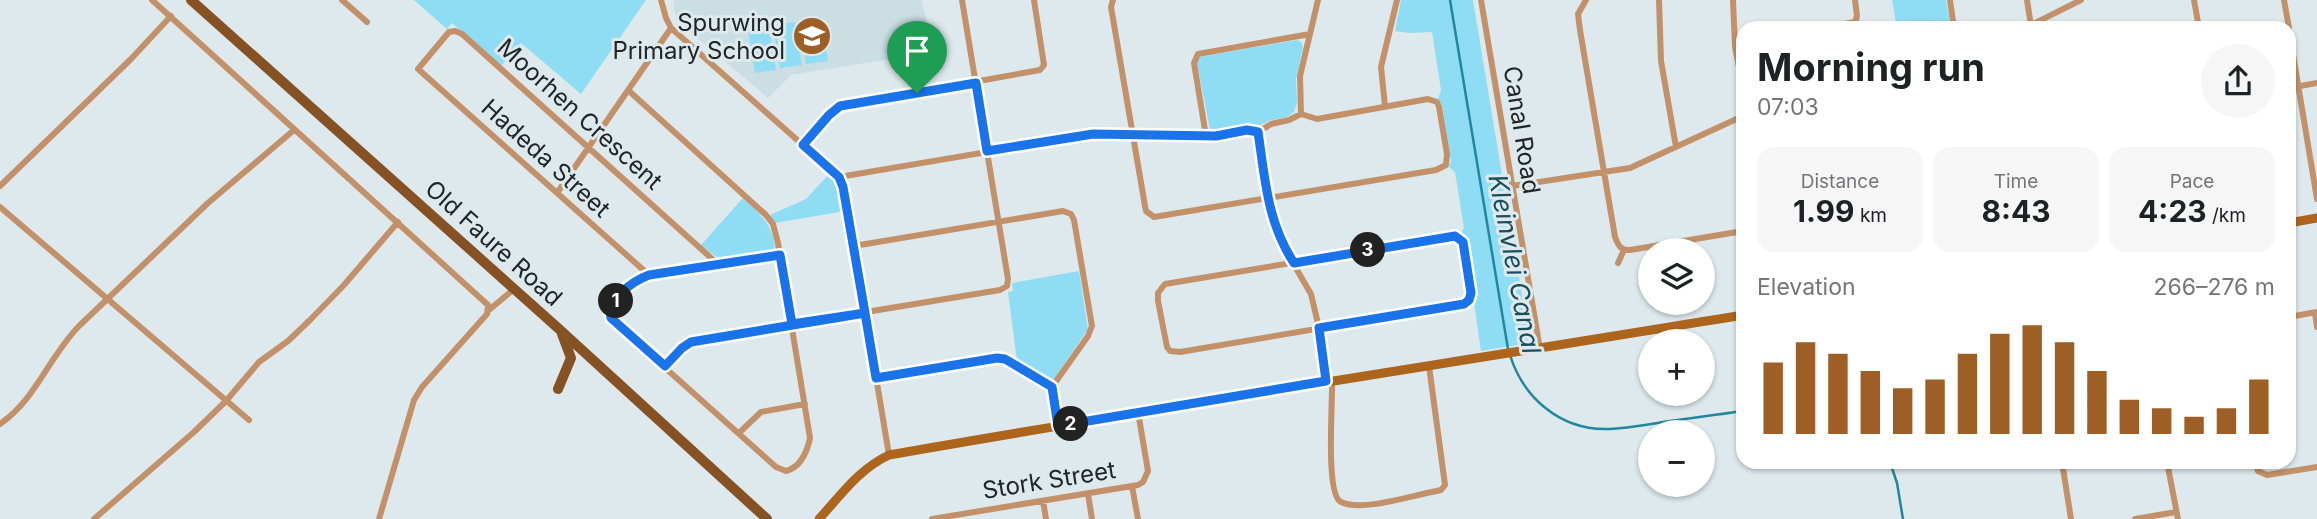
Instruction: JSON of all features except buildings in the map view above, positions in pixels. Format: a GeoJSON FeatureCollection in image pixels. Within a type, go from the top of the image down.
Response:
{"type":"FeatureCollection","features":[{"type":"Feature","properties":{"kind":"main road","name":"Old Faure Road"},"geometry":{"type":"LineString","coordinates":[[191,0],[767,519]]}},
{"type":"Feature","properties":{"kind":"main road"},"geometry":{"type":"LineString","coordinates":[[558,389],[571,358],[570,350],[559,329]]}},
{"type":"Feature","properties":{"kind":"street"},"geometry":{"type":"LineString","coordinates":[[152,0],[484,300],[489,310]]}},
{"type":"Feature","properties":{"kind":"street"},"geometry":{"type":"LineString","coordinates":[[342,0],[367,22]]}},
{"type":"Feature","properties":{"kind":"street"},"geometry":{"type":"LineString","coordinates":[[661,0],[671,28],[839,177],[854,246],[889,455]]}},
{"type":"Feature","properties":{"kind":"street"},"geometry":{"type":"LineString","coordinates":[[665,366],[691,342],[1003,289],[1007,286],[999,221],[962,0]]}},
{"type":"Feature","properties":{"kind":"street"},"geometry":{"type":"LineString","coordinates":[[803,145],[840,106],[1037,72],[1044,65],[1034,0]]}},
{"type":"Feature","properties":{"kind":"street"},"geometry":{"type":"LineString","coordinates":[[839,177],[1093,134],[1132,134],[1206,136],[1247,130],[1258,132],[1271,124],[1301,114],[1317,119],[1428,99],[1437,102],[1439,107],[1448,159],[1443,168],[1154,217],[1146,211],[1132,134],[1111,7],[1113,0]]}},
{"type":"Feature","properties":{"kind":"street"},"geometry":{"type":"LineString","coordinates":[[1301,114],[1300,76],[1318,0]]}},
{"type":"Feature","properties":{"kind":"street"},"geometry":{"type":"LineString","coordinates":[[1385,106],[1381,67],[1398,0]]}},
{"type":"Feature","properties":{"kind":"street","name":"Canal Road"},"geometry":{"type":"LineString","coordinates":[[1481,0],[1540,349]]}},
{"type":"Feature","properties":{"kind":"street"},"geometry":{"type":"LineString","coordinates":[[1586,0],[1580,7],[1579,22],[1615,237],[1619,247],[1624,250],[1736,232]]}},
{"type":"Feature","properties":{"kind":"street"},"geometry":{"type":"LineString","coordinates":[[1659,0],[1661,61],[1676,148]]}},
{"type":"Feature","properties":{"kind":"street"},"geometry":{"type":"LineString","coordinates":[[1733,0],[1736,52]]}},
{"type":"Feature","properties":{"kind":"street"},"geometry":{"type":"LineString","coordinates":[[1855,0],[1855,21]]}},
{"type":"Feature","properties":{"kind":"street"},"geometry":{"type":"LineString","coordinates":[[1950,0],[1953,21]]}},
{"type":"Feature","properties":{"kind":"street"},"geometry":{"type":"LineString","coordinates":[[2027,0],[2029,21]]}},
{"type":"Feature","properties":{"kind":"street"},"geometry":{"type":"LineString","coordinates":[[2041,21],[2081,0]]}},
{"type":"Feature","properties":{"kind":"street"},"geometry":{"type":"LineString","coordinates":[[2194,0],[2198,21]]}},
{"type":"Feature","properties":{"kind":"street"},"geometry":{"type":"LineString","coordinates":[[2284,0],[2288,21]]}},
{"type":"Feature","properties":{"kind":"street"},"geometry":{"type":"LineString","coordinates":[[0,186],[131,59],[171,16]]}},
{"type":"Feature","properties":{"kind":"street"},"geometry":{"type":"LineString","coordinates":[[557,193],[671,28]]}},
{"type":"Feature","properties":{"kind":"street","name":"Moorhen Crescent"},"geometry":{"type":"LineString","coordinates":[[418,69],[446,34],[458,32],[719,264]]}},
{"type":"Feature","properties":{"kind":"street"},"geometry":{"type":"LineString","coordinates":[[1206,136],[1194,63],[1198,54],[1310,34]]}},
{"type":"Feature","properties":{"kind":"street","name":"Hadeda Street"},"geometry":{"type":"LineString","coordinates":[[418,69],[649,275]]}},
{"type":"Feature","properties":{"kind":"street"},"geometry":{"type":"LineString","coordinates":[[2296,73],[2317,199]]}},
{"type":"Feature","properties":{"kind":"street"},"geometry":{"type":"LineString","coordinates":[[2298,86],[2317,83]]}},
{"type":"Feature","properties":{"kind":"street"},"geometry":{"type":"LineString","coordinates":[[629,91],[766,215],[775,231],[780,255],[792,324],[810,439],[805,455],[791,470],[776,467],[611,318],[610,311],[634,282],[649,275],[780,255]]}},
{"type":"Feature","properties":{"kind":"street"},"geometry":{"type":"LineString","coordinates":[[1512,186],[1630,168],[1736,119]]}},
{"type":"Feature","properties":{"kind":"street"},"geometry":{"type":"LineString","coordinates":[[0,424],[23,406],[66,339],[208,203],[294,130]]}},
{"type":"Feature","properties":{"kind":"street"},"geometry":{"type":"LineString","coordinates":[[1258,132],[1268,197],[1278,235],[1311,294],[1319,328],[1329,381],[1331,461],[1335,496],[1339,501],[1371,504],[1441,490],[1445,485],[1429,366]]}},
{"type":"Feature","properties":{"kind":"street"},"geometry":{"type":"LineString","coordinates":[[0,207],[249,420]]}},
{"type":"Feature","properties":{"kind":"street"},"geometry":{"type":"LineString","coordinates":[[854,246],[1063,211],[1071,214],[1091,329],[1052,387],[1058,426]]}},
{"type":"Feature","properties":{"kind":"street"},"geometry":{"type":"LineString","coordinates":[[2296,222],[2317,218]]}},
{"type":"Feature","properties":{"kind":"street"},"geometry":{"type":"LineString","coordinates":[[94,519],[194,432],[226,401],[259,362],[288,341],[344,285],[398,222]]}},
{"type":"Feature","properties":{"kind":"street"},"geometry":{"type":"LineString","coordinates":[[1453,236],[1463,242],[1471,293],[1466,303],[1174,353],[1167,348],[1158,301],[1158,293],[1165,284],[1294,263],[1453,236]]}},
{"type":"Feature","properties":{"kind":"street"},"geometry":{"type":"LineString","coordinates":[[1618,263],[1624,250]]}},
{"type":"Feature","properties":{"kind":"street"},"geometry":{"type":"LineString","coordinates":[[379,519],[414,400],[422,387],[489,310],[514,289]]}},
{"type":"Feature","properties":{"kind":"street"},"geometry":{"type":"LineString","coordinates":[[2296,316],[2316,313],[2317,327]]}},
{"type":"Feature","properties":{"kind":"street"},"geometry":{"type":"LineString","coordinates":[[819,519],[852,480],[889,455],[1138,412],[1736,316]]}},
{"type":"Feature","properties":{"kind":"street"},"geometry":{"type":"LineString","coordinates":[[876,378],[1001,358],[1009,360],[1052,387]]}},
{"type":"Feature","properties":{"kind":"street"},"geometry":{"type":"LineString","coordinates":[[739,433],[761,412],[805,404]]}},
{"type":"Feature","properties":{"kind":"street","name":"Stork Street"},"geometry":{"type":"LineString","coordinates":[[932,519],[1088,494],[1143,482],[1148,471],[1138,412]]}},
{"type":"Feature","properties":{"kind":"street"},"geometry":{"type":"LineString","coordinates":[[2257,469],[2267,475],[2317,467]]}},
{"type":"Feature","properties":{"kind":"street"},"geometry":{"type":"LineString","coordinates":[[2063,469],[2071,519]]}},
{"type":"Feature","properties":{"kind":"street"},"geometry":{"type":"LineString","coordinates":[[2135,519],[2177,516],[2168,469]]}},
{"type":"Feature","properties":{"kind":"street"},"geometry":{"type":"LineString","coordinates":[[1132,486],[1138,519]]}},
{"type":"Feature","properties":{"kind":"street"},"geometry":{"type":"LineString","coordinates":[[1088,494],[1092,519]]}},
{"type":"Feature","properties":{"kind":"street"},"geometry":{"type":"LineString","coordinates":[[1043,500],[1046,519]]}},
{"type":"Feature","properties":{"kind":"shaded area"},"geometry":{"type":"Polygon","coordinates":[[[414,0],[646,0],[581,94],[521,43],[501,66],[452,23],[447,29],[414,0]]]}},
{"type":"Feature","properties":{"kind":"shaded area","name":"Spurwing Primary School"},"geometry":{"type":"Polygon","coordinates":[[[673,0],[922,0],[933,52],[791,75],[768,98],[676,20],[673,0]]]}},
{"type":"Feature","properties":{"kind":"shaded area"},"geometry":{"type":"Polygon","coordinates":[[[1401,0],[1473,0],[1529,337],[1523,344],[1481,351],[1465,240],[1460,235],[1464,228],[1455,172],[1449,167],[1451,161],[1442,105],[1438,99],[1441,90],[1432,32],[1395,31],[1401,0]]]}},
{"type":"Feature","properties":{"kind":"shaded area"},"geometry":{"type":"Polygon","coordinates":[[[1892,0],[1946,0],[1950,21],[1896,21],[1892,0]]]}},
{"type":"Feature","properties":{"kind":"shaded area"},"geometry":{"type":"Polygon","coordinates":[[[821,17],[828,61],[806,64],[800,21],[821,17]]]}},
{"type":"Feature","properties":{"kind":"shaded area"},"geometry":{"type":"Polygon","coordinates":[[[795,22],[802,65],[780,68],[773,25],[795,22]]]}},
{"type":"Feature","properties":{"kind":"shaded area"},"geometry":{"type":"Polygon","coordinates":[[[769,26],[776,70],[755,73],[748,29],[769,26]]]}},
{"type":"Feature","properties":{"kind":"shaded area"},"geometry":{"type":"Polygon","coordinates":[[[1297,40],[1303,47],[1296,79],[1297,103],[1294,112],[1256,128],[1215,132],[1210,130],[1197,63],[1199,57],[1297,40]]]}},
{"type":"Feature","properties":{"kind":"shaded area"},"geometry":{"type":"Polygon","coordinates":[[[829,174],[838,185],[845,211],[775,223],[770,215],[806,199],[829,174]]]}},
{"type":"Feature","properties":{"kind":"shaded area"},"geometry":{"type":"Polygon","coordinates":[[[743,198],[765,220],[772,233],[775,248],[769,253],[722,261],[701,245],[743,198]]]}},
{"type":"Feature","properties":{"kind":"shaded area"},"geometry":{"type":"Polygon","coordinates":[[[1079,271],[1088,329],[1054,379],[1046,380],[1017,361],[1008,292],[1013,291],[1012,283],[1079,271]]]}},
{"type":"Feature","properties":{"kind":"waterway","name":"Kleinvlei Canal"},"geometry":{"type":"LineString","coordinates":[[1450,0],[1508,349]]}},
{"type":"Feature","properties":{"kind":"waterway","name":"Kleinvlei Canal"},"geometry":{"type":"LineString","coordinates":[[1510,355],[1524,384],[1545,408],[1558,417],[1588,428],[1627,428],[1736,412]]}},
{"type":"Feature","properties":{"kind":"waterway","name":"Kleinvlei Canal"},"geometry":{"type":"LineString","coordinates":[[1892,469],[1903,519]]}},
{"type":"Feature","properties":{"kind":"place","name":"Spurwing Primary School"},"geometry":{"type":"Point","coordinates":[812,36]}},
{"type":"Feature","properties":{"kind":"route"},"geometry":{"type":"LineString","coordinates":[[917,93],[840,106],[803,145],[839,177],[843,187],[865,313],[691,342],[665,366],[611,318],[612,306],[623,292],[634,282],[649,275],[780,255],[792,324],[865,313],[876,378],[997,358],[1009,360],[1052,387],[1058,426],[1326,381],[1319,328],[1464,304],[1470,298],[1463,242],[1455,236],[1294,263],[1274,224],[1258,132],[1247,130],[1216,136],[1093,134],[987,151],[976,83],[917,93]]}}]}
